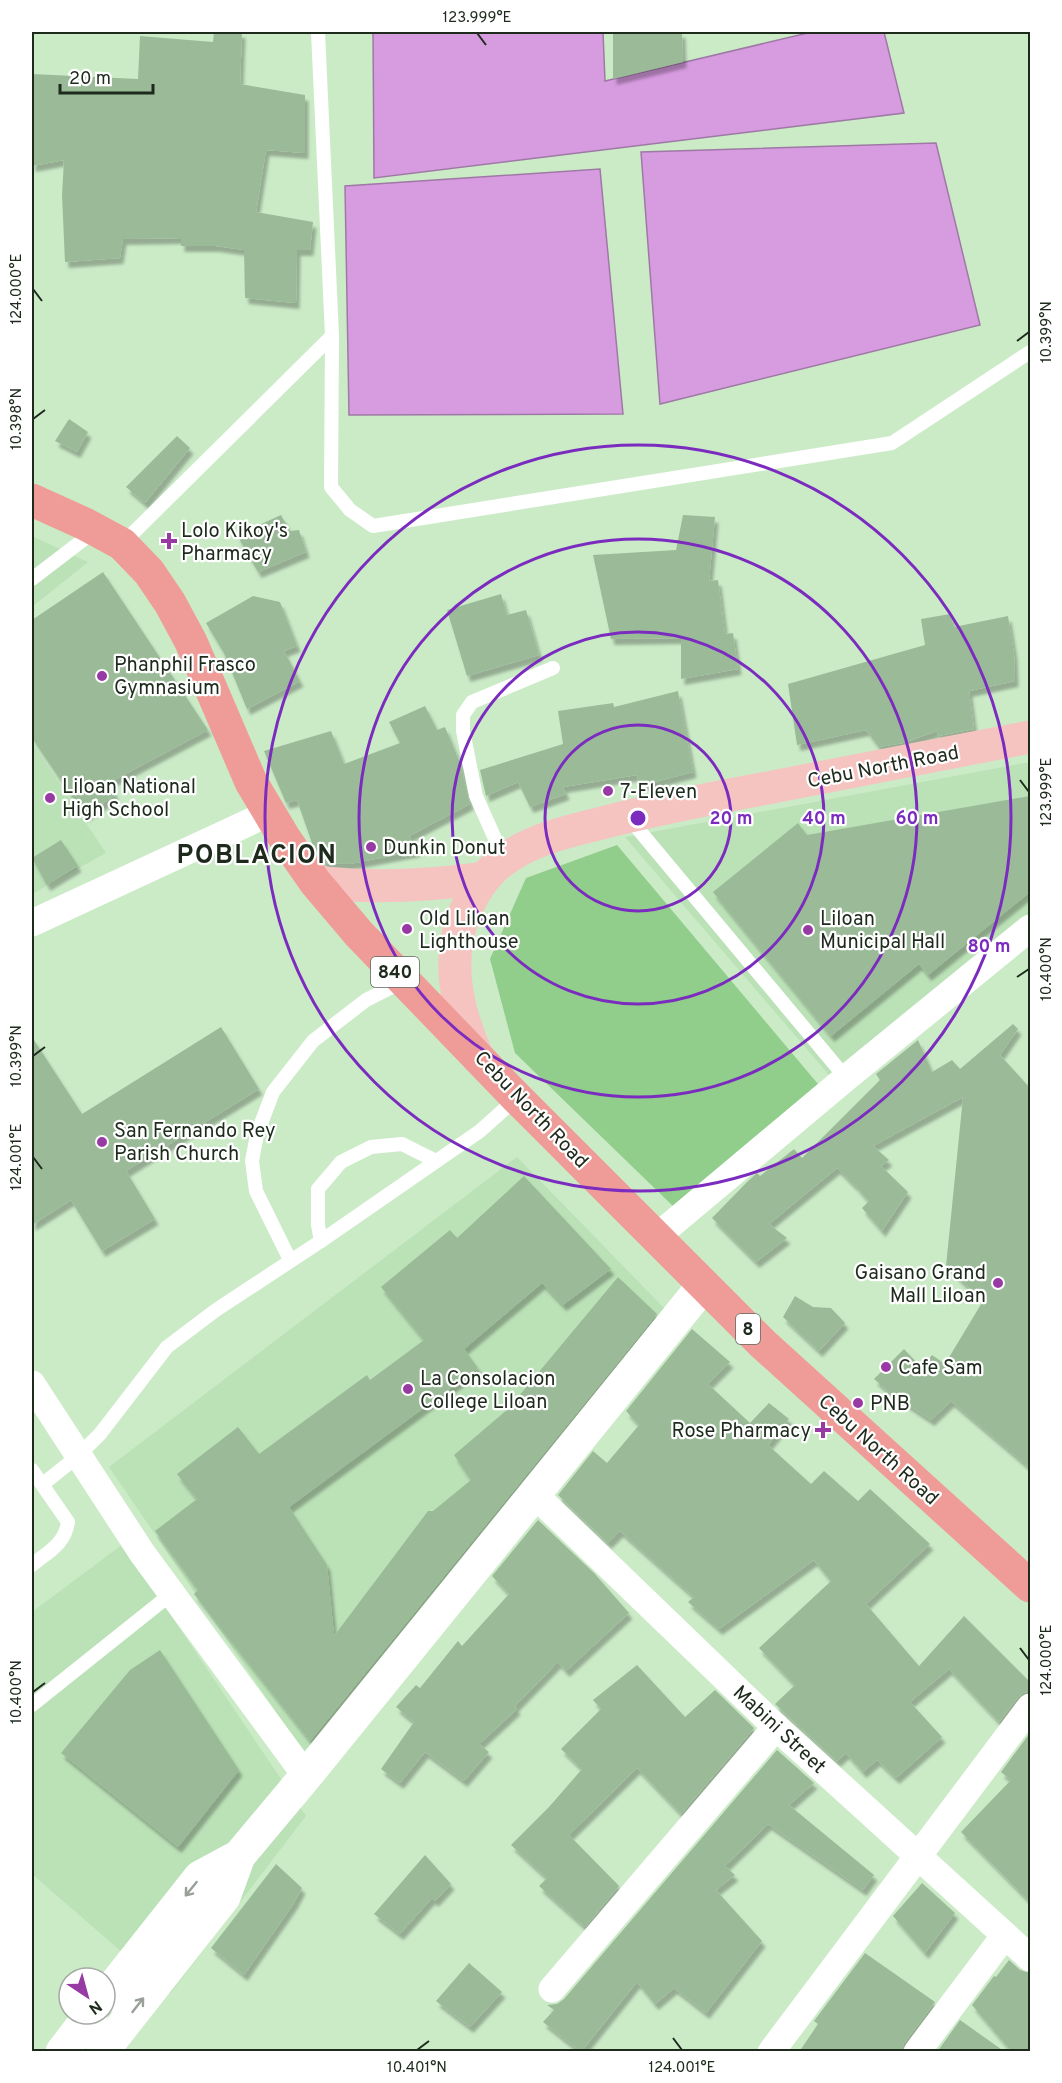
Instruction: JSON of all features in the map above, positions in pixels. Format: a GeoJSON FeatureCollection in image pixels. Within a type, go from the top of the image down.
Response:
{"type":"FeatureCollection","features":[{"type":"Feature","properties":{"kind":"highway","name":"840"},"geometry":{"type":"LineString","coordinates":[[32,500],[109,537],[149,572],[170,603],[191,642],[251,782],[315,882],[359,934],[478,1058]]}},
{"type":"Feature","properties":{"kind":"highway","name":"Cebu North Road"},"geometry":{"type":"LineString","coordinates":[[478,1058],[763,1344],[1030,1586]]}},
{"type":"Feature","properties":{"kind":"main road","name":"Cebu North Road"},"geometry":{"type":"LineString","coordinates":[[478,1058],[459,1007],[454,961],[459,934],[466,910],[494,869],[535,842],[627,816],[1030,737]]}},
{"type":"Feature","properties":{"kind":"main road"},"geometry":{"type":"LineString","coordinates":[[315,882],[404,887],[494,869]]}},
{"type":"Feature","properties":{"kind":"street"},"geometry":{"type":"LineString","coordinates":[[32,923],[269,813]]}},
{"type":"Feature","properties":{"kind":"street"},"geometry":{"type":"LineString","coordinates":[[655,1238],[1030,928]]}},
{"type":"Feature","properties":{"kind":"street"},"geometry":{"type":"LineString","coordinates":[[102,2052],[224,1897],[239,1856],[703,1286]]}},
{"type":"Feature","properties":{"kind":"street"},"geometry":{"type":"LineString","coordinates":[[32,1384],[142,1553],[306,1776]]}},
{"type":"Feature","properties":{"kind":"street","name":"Mabini Street"},"geometry":{"type":"LineString","coordinates":[[534,1494],[776,1726],[1030,1958]]}},
{"type":"Feature","properties":{"kind":"street"},"geometry":{"type":"LineString","coordinates":[[771,2052],[1030,1707]]}},
{"type":"Feature","properties":{"kind":"street"},"geometry":{"type":"LineString","coordinates":[[552,1989],[776,1726]]}},
{"type":"Feature","properties":{"kind":"street"},"geometry":{"type":"LineString","coordinates":[[117,1981],[200,1877],[239,1856]]}},
{"type":"Feature","properties":{"kind":"street"},"geometry":{"type":"LineString","coordinates":[[917,2052],[1005,1935]]}},
{"type":"Feature","properties":{"kind":"street"},"geometry":{"type":"LineString","coordinates":[[62,2052],[82,2026]]}},
{"type":"Feature","properties":{"kind":"lane"},"geometry":{"type":"LineString","coordinates":[[318,32],[332,336],[331,487],[350,510],[373,525],[892,443],[1030,352]]}},
{"type":"Feature","properties":{"kind":"lane"},"geometry":{"type":"LineString","coordinates":[[32,579],[109,537],[332,336]]}},
{"type":"Feature","properties":{"kind":"lane"},"geometry":{"type":"LineString","coordinates":[[494,869],[476,796],[464,731],[464,715],[472,702],[553,668]]}},
{"type":"Feature","properties":{"kind":"lane"},"geometry":{"type":"LineString","coordinates":[[627,816],[846,1078]]}},
{"type":"Feature","properties":{"kind":"lane"},"geometry":{"type":"LineString","coordinates":[[290,1260],[256,1191],[252,1161],[257,1134],[273,1092],[313,1041],[366,1000],[404,981]]}},
{"type":"Feature","properties":{"kind":"lane"},"geometry":{"type":"LineString","coordinates":[[43,1484],[78,1456],[100,1434],[167,1347],[216,1310],[321,1241],[480,1131],[517,1098]]}},
{"type":"Feature","properties":{"kind":"lane"},"geometry":{"type":"LineString","coordinates":[[321,1241],[318,1225],[318,1189],[341,1162],[371,1147],[402,1144],[436,1161]]}},
{"type":"Feature","properties":{"kind":"lane"},"geometry":{"type":"LineString","coordinates":[[32,1470],[68,1522],[66,1533],[60,1543],[32,1565]]}},
{"type":"Feature","properties":{"kind":"lane"},"geometry":{"type":"LineString","coordinates":[[32,1706],[171,1594]]}},
{"type":"Feature","properties":{"kind":"shaded area"},"geometry":{"type":"Polygon","coordinates":[[[373,32],[603,32],[605,81],[812,32],[884,32],[904,113],[374,178],[373,32]]]}},
{"type":"Feature","properties":{"kind":"shaded area"},"geometry":{"type":"Polygon","coordinates":[[[936,143],[980,325],[660,404],[641,152],[936,143]]]}},
{"type":"Feature","properties":{"kind":"shaded area"},"geometry":{"type":"Polygon","coordinates":[[[600,169],[623,414],[349,415],[345,186],[600,169]]]}},
{"type":"Feature","properties":{"kind":"shaded area"},"geometry":{"type":"Polygon","coordinates":[[[32,536],[88,562],[32,607],[32,536]]]}},
{"type":"Feature","properties":{"kind":"shaded area","name":"Liloan National High School"},"geometry":{"type":"Polygon","coordinates":[[[32,743],[106,853],[32,894],[32,743]]]}},
{"type":"Feature","properties":{"kind":"shaded area"},"geometry":{"type":"Polygon","coordinates":[[[1030,762],[1030,914],[829,1075],[625,837],[1030,762]]]}},
{"type":"Feature","properties":{"kind":"shaded area"},"geometry":{"type":"Polygon","coordinates":[[[617,845],[818,1084],[674,1207],[515,1053],[490,959],[526,878],[617,845]]]}},
{"type":"Feature","properties":{"kind":"shaded area","name":"La Consolacion College Liloan"},"geometry":{"type":"Polygon","coordinates":[[[517,1157],[667,1311],[308,1759],[109,1467],[517,1157]]]}},
{"type":"Feature","properties":{"kind":"shaded area"},"geometry":{"type":"Polygon","coordinates":[[[123,1544],[306,1816],[170,1994],[32,1874],[32,1612],[123,1544]]]}},
{"type":"Feature","properties":{"kind":"building"},"geometry":{"type":"Polygon","coordinates":[[[214,32],[242,32],[240,84],[305,95],[305,153],[266,150],[256,212],[313,222],[310,250],[297,250],[296,303],[245,298],[244,250],[216,246],[181,246],[181,238],[123,239],[120,258],[65,262],[62,195],[64,160],[32,166],[32,74],[138,79],[140,36],[213,42],[214,32]]]}},
{"type":"Feature","properties":{"kind":"building"},"geometry":{"type":"Polygon","coordinates":[[[613,32],[682,32],[683,62],[613,79],[613,32]]]}},
{"type":"Feature","properties":{"kind":"building"},"geometry":{"type":"Polygon","coordinates":[[[69,419],[88,432],[77,452],[55,441],[69,419]]]}},
{"type":"Feature","properties":{"kind":"building"},"geometry":{"type":"Polygon","coordinates":[[[177,436],[190,448],[145,503],[126,487],[177,436]]]}},
{"type":"Feature","properties":{"kind":"building"},"geometry":{"type":"Polygon","coordinates":[[[281,515],[290,531],[299,530],[306,552],[258,572],[237,535],[281,515]]]}},
{"type":"Feature","properties":{"kind":"building"},"geometry":{"type":"Polygon","coordinates":[[[683,515],[715,517],[709,581],[718,580],[725,634],[733,633],[738,669],[681,679],[681,638],[611,639],[593,555],[676,550],[683,515]]]}},
{"type":"Feature","properties":{"kind":"building","name":"Phanphil Frasco Gymnasium"},"geometry":{"type":"Polygon","coordinates":[[[103,572],[208,730],[110,782],[115,795],[85,816],[32,738],[32,620],[103,572]]]}},
{"type":"Feature","properties":{"kind":"building"},"geometry":{"type":"Polygon","coordinates":[[[501,594],[507,615],[526,610],[539,655],[467,676],[447,610],[501,594]]]}},
{"type":"Feature","properties":{"kind":"building"},"geometry":{"type":"Polygon","coordinates":[[[253,596],[280,602],[297,646],[284,651],[300,681],[247,709],[224,653],[206,623],[253,596]]]}},
{"type":"Feature","properties":{"kind":"building"},"geometry":{"type":"Polygon","coordinates":[[[950,614],[954,627],[1008,616],[1014,654],[1015,681],[969,691],[974,729],[938,736],[937,731],[903,743],[879,747],[866,730],[797,745],[788,684],[925,645],[921,619],[950,614]]]}},
{"type":"Feature","properties":{"kind":"building"},"geometry":{"type":"Polygon","coordinates":[[[678,691],[693,772],[639,786],[637,775],[563,787],[566,794],[530,807],[518,782],[486,796],[480,770],[563,744],[558,711],[613,703],[614,707],[678,691]]]}},
{"type":"Feature","properties":{"kind":"building"},"geometry":{"type":"Polygon","coordinates":[[[425,706],[437,730],[445,727],[460,763],[470,804],[409,836],[417,851],[349,864],[324,863],[313,846],[297,800],[286,803],[264,751],[331,731],[344,764],[400,743],[389,722],[425,706]]]}},
{"type":"Feature","properties":{"kind":"building"},"geometry":{"type":"Polygon","coordinates":[[[1030,796],[1030,892],[928,975],[919,964],[831,1036],[713,892],[798,823],[807,835],[1030,796]]]}},
{"type":"Feature","properties":{"kind":"building"},"geometry":{"type":"Polygon","coordinates":[[[61,840],[78,866],[47,885],[32,858],[61,840]]]}},
{"type":"Feature","properties":{"kind":"building"},"geometry":{"type":"Polygon","coordinates":[[[1013,1024],[1018,1029],[1000,1055],[1030,1088],[1030,1468],[951,1401],[931,1420],[874,1379],[904,1349],[922,1368],[932,1355],[945,1364],[983,1301],[946,1266],[963,1097],[873,1146],[889,1160],[881,1166],[908,1192],[882,1231],[862,1208],[869,1201],[856,1187],[857,1184],[855,1186],[837,1168],[769,1224],[787,1238],[756,1262],[712,1218],[757,1173],[760,1176],[794,1149],[802,1158],[880,1080],[876,1074],[918,1040],[932,1072],[952,1060],[960,1069],[1013,1024]]]}},
{"type":"Feature","properties":{"kind":"building","name":"San Fernando Rey Parish Church"},"geometry":{"type":"Polygon","coordinates":[[[221,1027],[259,1089],[126,1171],[155,1219],[102,1251],[71,1200],[32,1225],[32,1037],[82,1114],[221,1027]]]}},
{"type":"Feature","properties":{"kind":"building"},"geometry":{"type":"Polygon","coordinates":[[[524,1176],[611,1269],[563,1305],[542,1283],[464,1349],[478,1368],[289,1507],[327,1565],[334,1636],[428,1511],[433,1511],[471,1480],[454,1455],[508,1409],[618,1277],[657,1314],[310,1741],[194,1594],[198,1590],[155,1531],[197,1499],[177,1474],[238,1427],[259,1454],[367,1375],[370,1380],[424,1340],[381,1287],[450,1230],[457,1238],[524,1176]]]}},
{"type":"Feature","properties":{"kind":"building"},"geometry":{"type":"Polygon","coordinates":[[[795,1296],[813,1307],[831,1308],[845,1323],[819,1351],[783,1317],[795,1296]]]}},
{"type":"Feature","properties":{"kind":"building"},"geometry":{"type":"Polygon","coordinates":[[[692,1329],[730,1362],[708,1384],[750,1423],[769,1403],[789,1419],[768,1445],[811,1484],[824,1471],[858,1501],[870,1489],[930,1544],[866,1604],[919,1666],[964,1616],[1030,1682],[1030,1691],[1018,1697],[999,1722],[949,1669],[910,1702],[942,1737],[896,1778],[877,1760],[863,1772],[846,1753],[837,1761],[775,1704],[795,1685],[759,1648],[831,1581],[814,1560],[719,1629],[688,1602],[694,1597],[620,1531],[608,1543],[558,1495],[593,1451],[607,1463],[639,1425],[626,1411],[692,1329]]]}},
{"type":"Feature","properties":{"kind":"building"},"geometry":{"type":"Polygon","coordinates":[[[538,1520],[594,1573],[629,1613],[566,1671],[558,1662],[515,1706],[517,1709],[479,1744],[489,1752],[464,1781],[425,1752],[400,1783],[381,1769],[414,1722],[396,1707],[416,1685],[420,1688],[458,1641],[462,1646],[509,1594],[492,1576],[538,1520]]]}},
{"type":"Feature","properties":{"kind":"building"},"geometry":{"type":"Polygon","coordinates":[[[160,1650],[239,1770],[178,1847],[61,1753],[130,1670],[160,1650]]]}},
{"type":"Feature","properties":{"kind":"building"},"geometry":{"type":"Polygon","coordinates":[[[637,1665],[685,1717],[715,1690],[754,1728],[681,1814],[637,1768],[569,1835],[619,1886],[585,1927],[539,1886],[547,1878],[511,1845],[549,1807],[582,1769],[561,1749],[601,1709],[593,1700],[637,1665]]]}},
{"type":"Feature","properties":{"kind":"building"},"geometry":{"type":"Polygon","coordinates":[[[1030,1733],[1030,1902],[961,1832],[1011,1780],[1001,1772],[1030,1733]]]}},
{"type":"Feature","properties":{"kind":"building"},"geometry":{"type":"Polygon","coordinates":[[[777,1750],[814,1783],[789,1805],[874,1875],[863,1890],[768,1824],[725,1866],[735,1875],[716,1890],[762,1941],[706,2013],[674,1988],[655,2004],[637,1982],[581,2052],[543,2022],[554,2010],[547,2005],[557,2004],[564,1999],[777,1750]]]}},
{"type":"Feature","properties":{"kind":"building"},"geometry":{"type":"Polygon","coordinates":[[[425,1855],[451,1884],[435,1901],[432,1898],[400,1934],[374,1914],[425,1855]]]}},
{"type":"Feature","properties":{"kind":"building"},"geometry":{"type":"Polygon","coordinates":[[[276,1864],[302,1888],[244,1975],[211,1948],[276,1864]]]}},
{"type":"Feature","properties":{"kind":"building"},"geometry":{"type":"Polygon","coordinates":[[[922,1883],[955,1913],[925,1953],[893,1916],[922,1883]]]}},
{"type":"Feature","properties":{"kind":"building"},"geometry":{"type":"Polygon","coordinates":[[[865,1953],[935,2002],[904,2043],[901,2052],[799,2052],[818,2024],[814,2021],[865,1953]]]}},
{"type":"Feature","properties":{"kind":"building"},"geometry":{"type":"Polygon","coordinates":[[[1009,1960],[1020,1970],[1030,1973],[1030,2052],[1012,2052],[972,2005],[1009,1960]]]}},
{"type":"Feature","properties":{"kind":"building"},"geometry":{"type":"Polygon","coordinates":[[[469,1963],[502,1992],[470,2027],[436,2001],[469,1963]]]}},
{"type":"Feature","properties":{"kind":"building"},"geometry":{"type":"Polygon","coordinates":[[[960,2020],[1005,2052],[937,2052],[960,2020]]]}},
{"type":"Feature","properties":{"kind":"place","name":"Lolo Kikoy's Pharmacy"},"geometry":{"type":"Point","coordinates":[169,541]}},
{"type":"Feature","properties":{"kind":"place","name":"Phanphil Frasco Gymnasium"},"geometry":{"type":"Point","coordinates":[102,676]}},
{"type":"Feature","properties":{"kind":"place","name":"7-Eleven"},"geometry":{"type":"Point","coordinates":[608,791]}},
{"type":"Feature","properties":{"kind":"place","name":"Liloan National High School"},"geometry":{"type":"Point","coordinates":[50,798]}},
{"type":"Feature","properties":{"kind":"place","name":"Dunkin Donut"},"geometry":{"type":"Point","coordinates":[371,847]}},
{"type":"Feature","properties":{"kind":"place","name":"Old Liloan Lighthouse"},"geometry":{"type":"Point","coordinates":[407,929]}},
{"type":"Feature","properties":{"kind":"place","name":"Liloan Municipal Hall"},"geometry":{"type":"Point","coordinates":[808,930]}},
{"type":"Feature","properties":{"kind":"place","name":"San Fernando Rey Parish Church"},"geometry":{"type":"Point","coordinates":[102,1142]}},
{"type":"Feature","properties":{"kind":"place","name":"Gaisano Grand Mall Liloan"},"geometry":{"type":"Point","coordinates":[998,1283]}},
{"type":"Feature","properties":{"kind":"place","name":"Cafe Sam"},"geometry":{"type":"Point","coordinates":[886,1367]}},
{"type":"Feature","properties":{"kind":"place","name":"La Consolacion College Liloan"},"geometry":{"type":"Point","coordinates":[408,1389]}},
{"type":"Feature","properties":{"kind":"place","name":"PNB"},"geometry":{"type":"Point","coordinates":[858,1403]}},
{"type":"Feature","properties":{"kind":"place","name":"Rose Pharmacy"},"geometry":{"type":"Point","coordinates":[823,1430]}},
{"type":"Feature","properties":{"kind":"district","name":"POBLACION"},"geometry":{"type":"Point","coordinates":[257,854]}}]}
